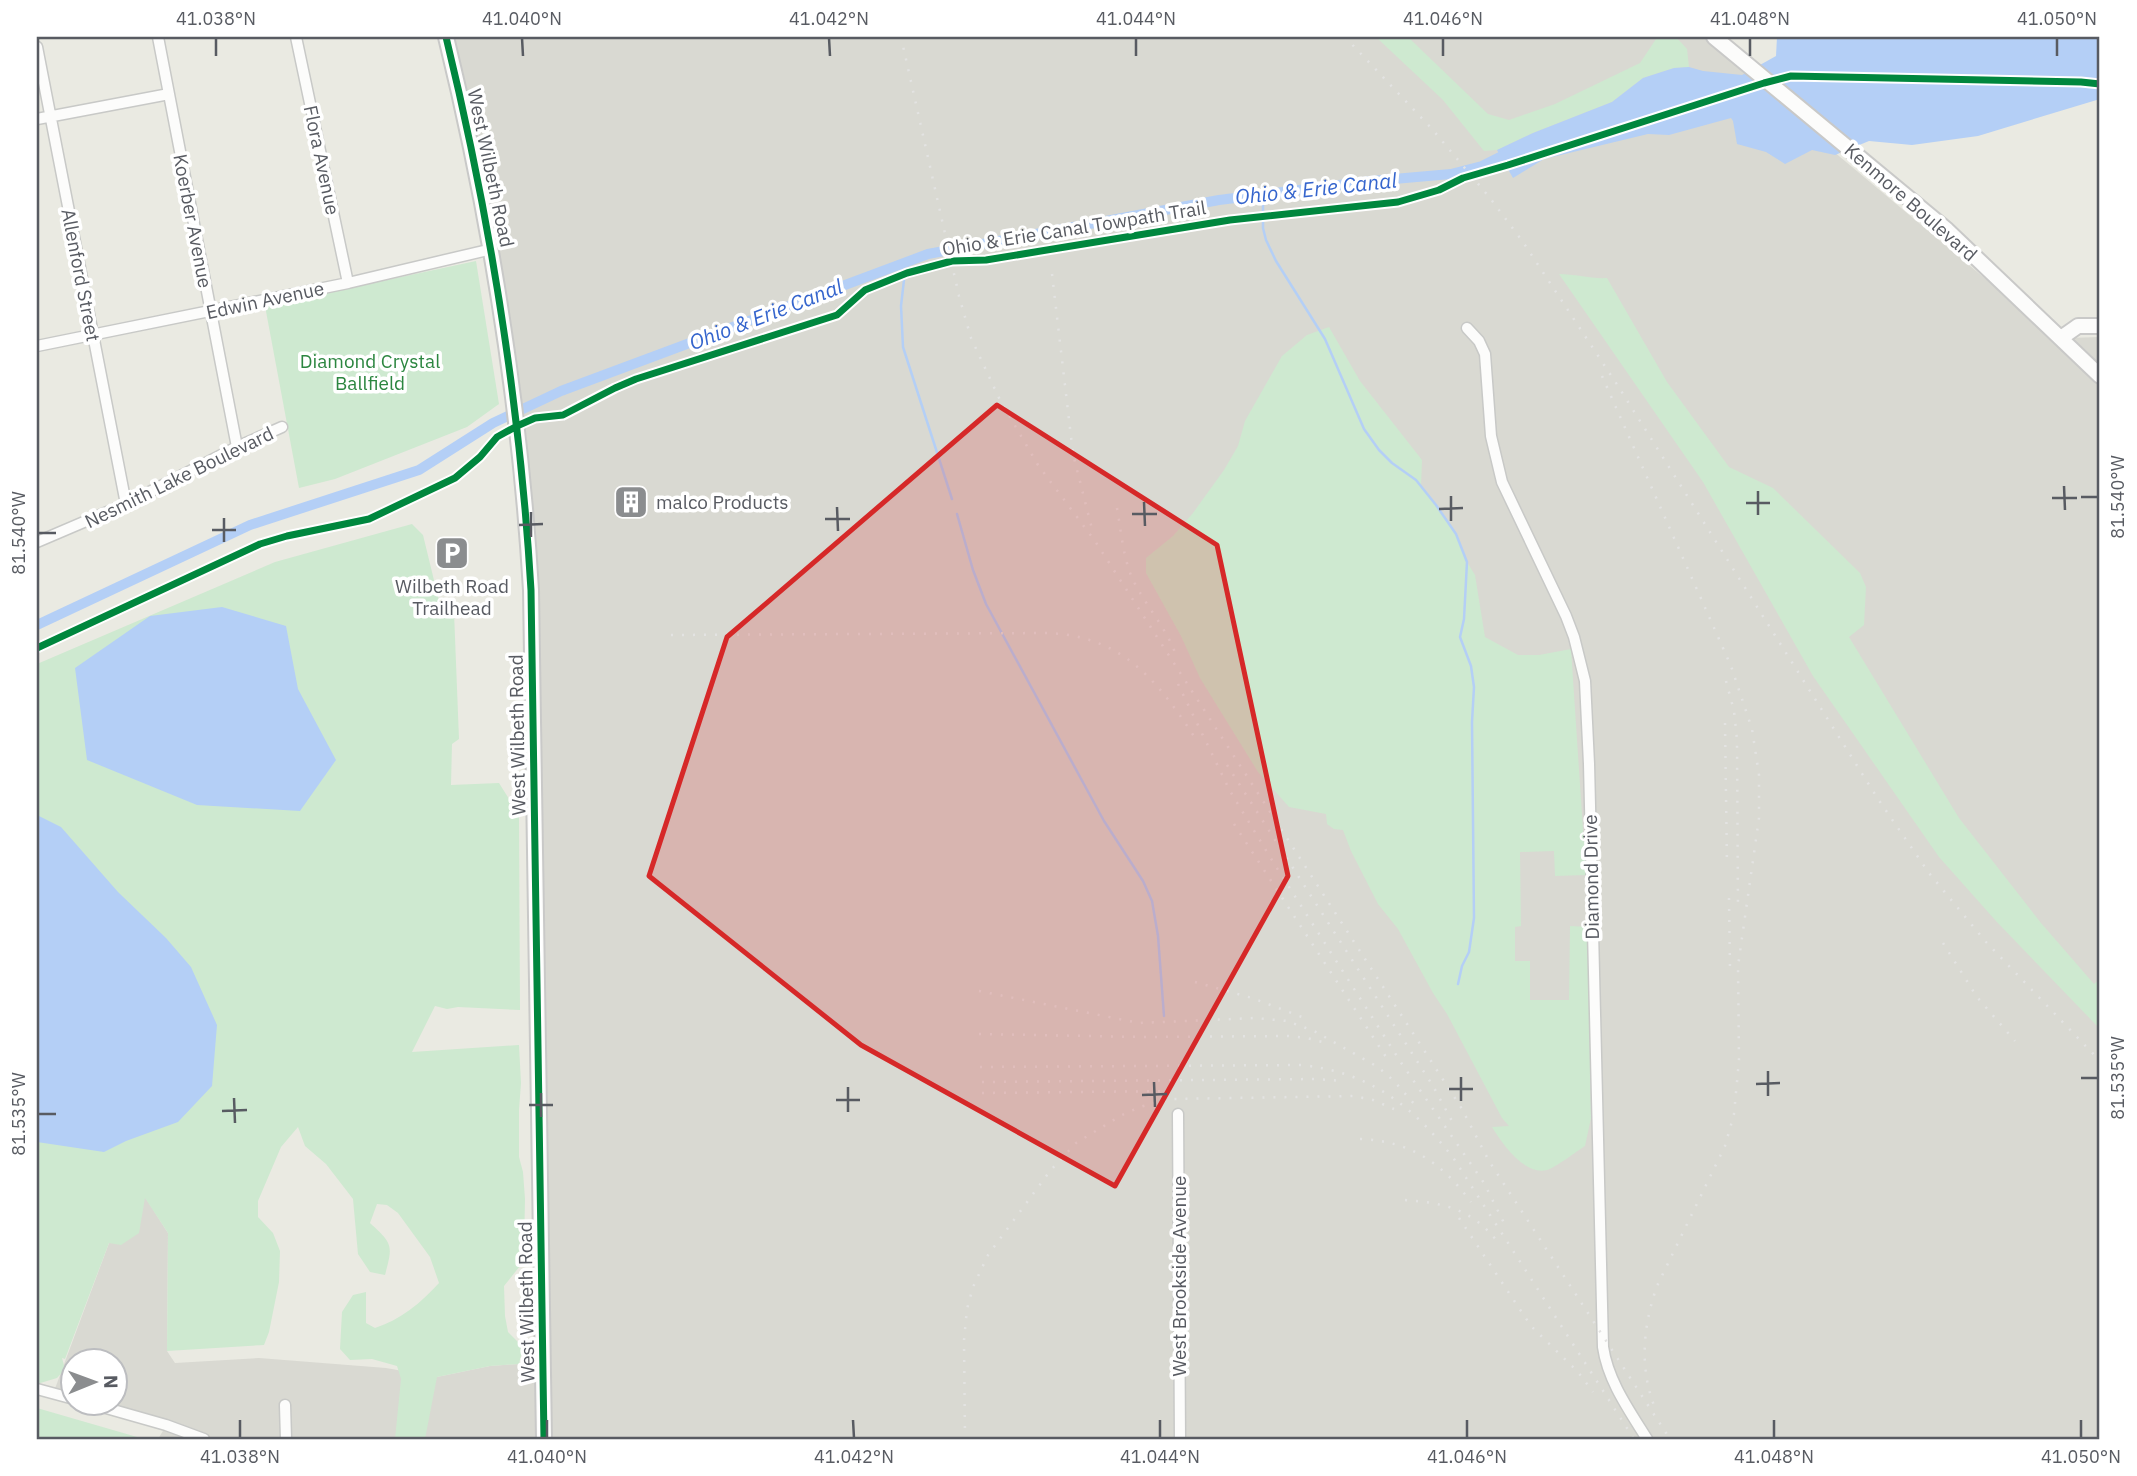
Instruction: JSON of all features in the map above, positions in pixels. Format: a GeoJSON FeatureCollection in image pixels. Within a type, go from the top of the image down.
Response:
{"type":"FeatureCollection","features":[{"type":"Feature","properties":{"kind":"main road","name":"West Wilbeth Road"},"geometry":{"type":"LineString","coordinates":[[446,37],[492,249],[519,441],[526,514],[531,590],[544,1439]]}},
{"type":"Feature","properties":{"kind":"main road","name":"Kenmore Boulevard"},"geometry":{"type":"LineString","coordinates":[[1714,37],[1947,230],[2100,376]]}},
{"type":"Feature","properties":{"kind":"main road"},"geometry":{"type":"LineString","coordinates":[[2060,338],[2078,326],[2100,326]]}},
{"type":"Feature","properties":{"kind":"street","name":"Koerber Avenue"},"geometry":{"type":"LineString","coordinates":[[158,37],[237,447]]}},
{"type":"Feature","properties":{"kind":"street","name":"Flora Avenue"},"geometry":{"type":"LineString","coordinates":[[296,37],[348,283]]}},
{"type":"Feature","properties":{"kind":"street","name":"Allenford Street"},"geometry":{"type":"LineString","coordinates":[[37,47],[126,504]]}},
{"type":"Feature","properties":{"kind":"street"},"geometry":{"type":"LineString","coordinates":[[37,120],[169,94]]}},
{"type":"Feature","properties":{"kind":"street","name":"Edwin Avenue"},"geometry":{"type":"LineString","coordinates":[[37,345],[348,283],[492,249]]}},
{"type":"Feature","properties":{"kind":"street","name":"Diamond Drive"},"geometry":{"type":"LineString","coordinates":[[1467,328],[1479,341],[1485,354],[1491,436],[1502,482],[1566,615],[1585,681],[1603,1347],[1614,1382],[1647,1439]]}},
{"type":"Feature","properties":{"kind":"street","name":"Nesmith Lake Boulevard"},"geometry":{"type":"LineString","coordinates":[[37,542],[126,504],[282,427]]}},
{"type":"Feature","properties":{"kind":"street","name":"West Brookside Avenue"},"geometry":{"type":"LineString","coordinates":[[1178,1114],[1180,1439]]}},
{"type":"Feature","properties":{"kind":"street"},"geometry":{"type":"LineString","coordinates":[[37,1389],[60,1395]]}},
{"type":"Feature","properties":{"kind":"street"},"geometry":{"type":"LineString","coordinates":[[285,1405],[286,1439]]}},
{"type":"Feature","properties":{"kind":"street"},"geometry":{"type":"LineString","coordinates":[[130,1415],[204,1439]]}},
{"type":"Feature","properties":{"kind":"highlighted area"},"geometry":{"type":"Polygon","coordinates":[[[997,405],[1217,545],[1288,876],[1115,1186],[861,1045],[649,876],[727,637],[997,405]]]}},
{"type":"Feature","properties":{"kind":"shaded area"},"geometry":{"type":"Polygon","coordinates":[[[446,37],[1705,37],[1802,125],[2019,307],[2100,387],[2100,1439],[546,1439],[531,600],[519,444],[446,37]]]}},
{"type":"Feature","properties":{"kind":"shaded area"},"geometry":{"type":"Polygon","coordinates":[[[2100,337],[2100,369],[2068,338],[2100,337]]]}},
{"type":"Feature","properties":{"kind":"shaded area"},"geometry":{"type":"Polygon","coordinates":[[[145,1197],[168,1233],[167,1351],[175,1363],[259,1358],[386,1368],[437,1377],[490,1366],[543,1365],[544,1439],[158,1439],[166,1426],[130,1416],[130,1346],[71,1346],[109,1243],[145,1197]]]}},
{"type":"Feature","properties":{"kind":"shaded area"},"geometry":{"type":"Polygon","coordinates":[[[60,1375],[60,1396],[53,1394],[60,1375]]]}},
{"type":"Feature","properties":{"kind":"green space"},"geometry":{"type":"Polygon","coordinates":[[[1376,37],[1408,37],[1488,114],[1509,120],[1555,104],[1640,63],[1656,39],[1654,37],[1676,37],[1687,49],[1689,67],[1674,68],[1643,78],[1612,102],[1497,150],[1484,151],[1443,100],[1376,37]]]}},
{"type":"Feature","properties":{"kind":"green space","name":"Diamond Crystal Ballfield"},"geometry":{"type":"Polygon","coordinates":[[[476,261],[499,404],[467,427],[335,479],[299,488],[265,306],[476,261]]]}},
{"type":"Feature","properties":{"kind":"green space"},"geometry":{"type":"Polygon","coordinates":[[[1559,274],[1607,278],[1667,382],[1729,467],[1773,488],[1860,573],[1866,587],[1864,625],[1849,637],[1959,818],[2041,923],[2094,984],[2100,979],[2100,1029],[1996,921],[1939,857],[1813,676],[1703,482],[1559,274]]]}},
{"type":"Feature","properties":{"kind":"green space"},"geometry":{"type":"Polygon","coordinates":[[[1329,327],[1360,381],[1422,460],[1421,486],[1456,534],[1475,575],[1485,637],[1518,655],[1539,655],[1571,649],[1586,875],[1555,876],[1554,851],[1520,852],[1521,926],[1515,927],[1515,961],[1530,961],[1530,1000],[1569,1000],[1570,926],[1588,927],[1591,1118],[1585,1146],[1547,1170],[1538,1171],[1522,1163],[1496,1134],[1492,1127],[1509,1126],[1502,1118],[1398,929],[1378,904],[1343,830],[1334,829],[1327,824],[1326,814],[1289,807],[1258,772],[1200,678],[1181,636],[1146,573],[1146,558],[1173,536],[1224,470],[1238,446],[1245,421],[1282,356],[1307,335],[1329,327]]]}},
{"type":"Feature","properties":{"kind":"green space"},"geometry":{"type":"Polygon","coordinates":[[[412,524],[423,535],[441,609],[454,612],[459,739],[452,744],[451,785],[499,783],[519,815],[520,1010],[458,1007],[447,1009],[435,1006],[412,1052],[519,1045],[519,1157],[525,1199],[524,1248],[520,1266],[504,1286],[508,1332],[523,1347],[519,1364],[490,1366],[437,1377],[425,1439],[395,1439],[401,1379],[397,1366],[372,1359],[350,1360],[340,1349],[342,1312],[353,1295],[366,1292],[366,1323],[375,1328],[393,1320],[410,1310],[439,1283],[430,1257],[398,1213],[387,1205],[377,1204],[370,1223],[387,1241],[390,1251],[385,1275],[370,1272],[358,1254],[353,1199],[326,1164],[305,1146],[298,1127],[281,1147],[258,1201],[258,1217],[273,1233],[280,1251],[279,1282],[264,1345],[167,1351],[168,1233],[145,1198],[139,1233],[121,1245],[109,1243],[70,1346],[60,1346],[60,1375],[37,1384],[37,664],[275,562],[412,524]]]}},
{"type":"Feature","properties":{"kind":"green space"},"geometry":{"type":"Polygon","coordinates":[[[37,1408],[144,1439],[37,1439],[37,1408]]]}},
{"type":"Feature","properties":{"kind":"water"},"geometry":{"type":"Polygon","coordinates":[[[1777,37],[2100,37],[2100,99],[1978,136],[1912,145],[1869,141],[1835,155],[1812,150],[1785,164],[1766,152],[1737,144],[1731,118],[1669,135],[1648,134],[1544,159],[1513,178],[1497,150],[1612,102],[1643,78],[1674,68],[1689,67],[1742,75],[1776,56],[1777,37]]]}},
{"type":"Feature","properties":{"kind":"water"},"geometry":{"type":"Polygon","coordinates":[[[222,607],[286,626],[298,689],[336,760],[300,811],[197,805],[87,760],[75,668],[150,616],[222,607]]]}},
{"type":"Feature","properties":{"kind":"water"},"geometry":{"type":"Polygon","coordinates":[[[37,815],[61,827],[118,892],[166,938],[191,967],[217,1025],[212,1086],[178,1122],[104,1152],[37,1142],[37,815]]]}},
{"type":"Feature","properties":{"kind":"waterway","name":"Ohio & Erie Canal"},"geometry":{"type":"LineString","coordinates":[[37,625],[250,525],[419,470],[493,423],[561,391],[928,254],[1219,200],[1451,174],[1482,166],[1510,152]]}},
{"type":"Feature","properties":{"kind":"waterway"},"geometry":{"type":"LineString","coordinates":[[1263,195],[1263,228],[1266,240],[1276,261],[1325,339],[1364,429],[1379,450],[1416,480],[1436,505],[1456,534],[1467,562],[1464,619],[1460,637],[1471,666],[1474,687],[1474,918],[1469,952],[1458,984]]}},
{"type":"Feature","properties":{"kind":"waterway"},"geometry":{"type":"LineString","coordinates":[[901,265],[904,280],[901,306],[903,347],[952,499]]}},
{"type":"Feature","properties":{"kind":"waterway"},"geometry":{"type":"LineString","coordinates":[[957,514],[986,604],[1104,821],[1143,881],[1152,901],[1158,936],[1164,1016]]}},
{"type":"Feature","properties":{"kind":"railway"},"geometry":{"type":"LineString","coordinates":[[901,37],[959,296],[971,338],[1000,400],[1038,465],[1095,541],[1462,1109],[1489,1161],[1670,1439]]}},
{"type":"Feature","properties":{"kind":"railway"},"geometry":{"type":"LineString","coordinates":[[1345,37],[1432,129],[1523,242],[1618,386],[1878,799],[1929,873],[1986,942],[2100,1061]]}},
{"type":"Feature","properties":{"kind":"railway"},"geometry":{"type":"LineString","coordinates":[[1052,274],[1073,454],[1092,529]]}},
{"type":"Feature","properties":{"kind":"railway"},"geometry":{"type":"LineString","coordinates":[[1602,376],[1731,666],[1752,729],[1759,775],[1759,818],[1738,966],[1739,1060],[1734,1114],[1725,1146],[1652,1301],[1646,1332],[1645,1362],[1655,1408]]}},
{"type":"Feature","properties":{"kind":"railway"},"geometry":{"type":"LineString","coordinates":[[1117,508],[1124,552],[1132,578],[1167,635],[1176,655]]}},
{"type":"Feature","properties":{"kind":"railway"},"geometry":{"type":"LineString","coordinates":[[671,635],[1048,633],[1074,636],[1098,643],[1136,666],[1168,700],[1197,741]]}},
{"type":"Feature","properties":{"kind":"railway"},"geometry":{"type":"LineString","coordinates":[[1726,681],[1734,711],[1737,740],[1738,910]]}},
{"type":"Feature","properties":{"kind":"railway"},"geometry":{"type":"LineString","coordinates":[[1178,684],[1230,791],[1402,1064],[1484,1183],[1505,1225]]}},
{"type":"Feature","properties":{"kind":"railway"},"geometry":{"type":"LineString","coordinates":[[1725,723],[1727,866]]}},
{"type":"Feature","properties":{"kind":"railway"},"geometry":{"type":"LineString","coordinates":[[1227,765],[1433,1086],[1453,1123]]}},
{"type":"Feature","properties":{"kind":"railway"},"geometry":{"type":"LineString","coordinates":[[1234,824],[1388,1060]]}},
{"type":"Feature","properties":{"kind":"railway"},"geometry":{"type":"LineString","coordinates":[[1729,898],[1730,968]]}},
{"type":"Feature","properties":{"kind":"railway"},"geometry":{"type":"LineString","coordinates":[[1943,943],[1977,997],[2015,1041]]}},
{"type":"Feature","properties":{"kind":"railway"},"geometry":{"type":"LineString","coordinates":[[1195,982],[1252,998],[1302,1017]]}},
{"type":"Feature","properties":{"kind":"railway"},"geometry":{"type":"LineString","coordinates":[[979,991],[1139,1023],[1255,1018],[1287,1021],[1314,1031],[1378,1067],[1416,1106]]}},
{"type":"Feature","properties":{"kind":"railway"},"geometry":{"type":"LineString","coordinates":[[979,1034],[1288,1036],[1322,1042]]}},
{"type":"Feature","properties":{"kind":"railway"},"geometry":{"type":"LineString","coordinates":[[980,1067],[1301,1065],[1348,1075],[1369,1084],[1406,1108],[1454,1159],[1634,1439]]}},
{"type":"Feature","properties":{"kind":"railway"},"geometry":{"type":"LineString","coordinates":[[982,1082],[1344,1081]]}},
{"type":"Feature","properties":{"kind":"railway"},"geometry":{"type":"LineString","coordinates":[[982,1093],[1174,1091]]}},
{"type":"Feature","properties":{"kind":"railway"},"geometry":{"type":"LineString","coordinates":[[965,1439],[964,1340],[967,1309],[973,1287],[988,1255],[1050,1171],[1076,1143],[1122,1115],[1169,1099],[1354,1096],[1394,1109]]}},
{"type":"Feature","properties":{"kind":"railway"},"geometry":{"type":"LineString","coordinates":[[1360,1139],[1394,1144],[1423,1156],[1448,1176],[1471,1202]]}},
{"type":"Feature","properties":{"kind":"railway"},"geometry":{"type":"LineString","coordinates":[[1405,1200],[1433,1203],[1456,1210],[1477,1222],[1497,1241]]}},
{"type":"Feature","properties":{"kind":"railway"},"geometry":{"type":"LineString","coordinates":[[1459,1218],[1531,1326],[1578,1372],[1593,1392]]}},
{"type":"Feature","properties":{"kind":"railway"},"geometry":{"type":"LineString","coordinates":[[1476,1439],[1506,1439]]}},
{"type":"Feature","properties":{"kind":"cycle path"},"geometry":{"type":"LineString","coordinates":[[446,37],[476,173],[501,311],[519,450],[531,590],[544,1439]]}},
{"type":"Feature","properties":{"kind":"cycle path","name":"Ohio & Erie Canal Towpath Trail"},"geometry":{"type":"LineString","coordinates":[[37,648],[260,544],[369,519],[455,478],[480,457],[497,437],[535,418],[563,415],[636,379],[837,315],[865,290],[907,273],[952,261],[986,260],[1230,220],[1398,202],[1439,190],[1463,178],[1791,76],[2100,84]]}},
{"type":"Feature","properties":{"kind":"place","name":"malco Products"},"geometry":{"type":"Point","coordinates":[631,502]}},
{"type":"Feature","properties":{"kind":"place","name":"Wilbeth Road Trailhead"},"geometry":{"type":"Point","coordinates":[452,553]}}]}
